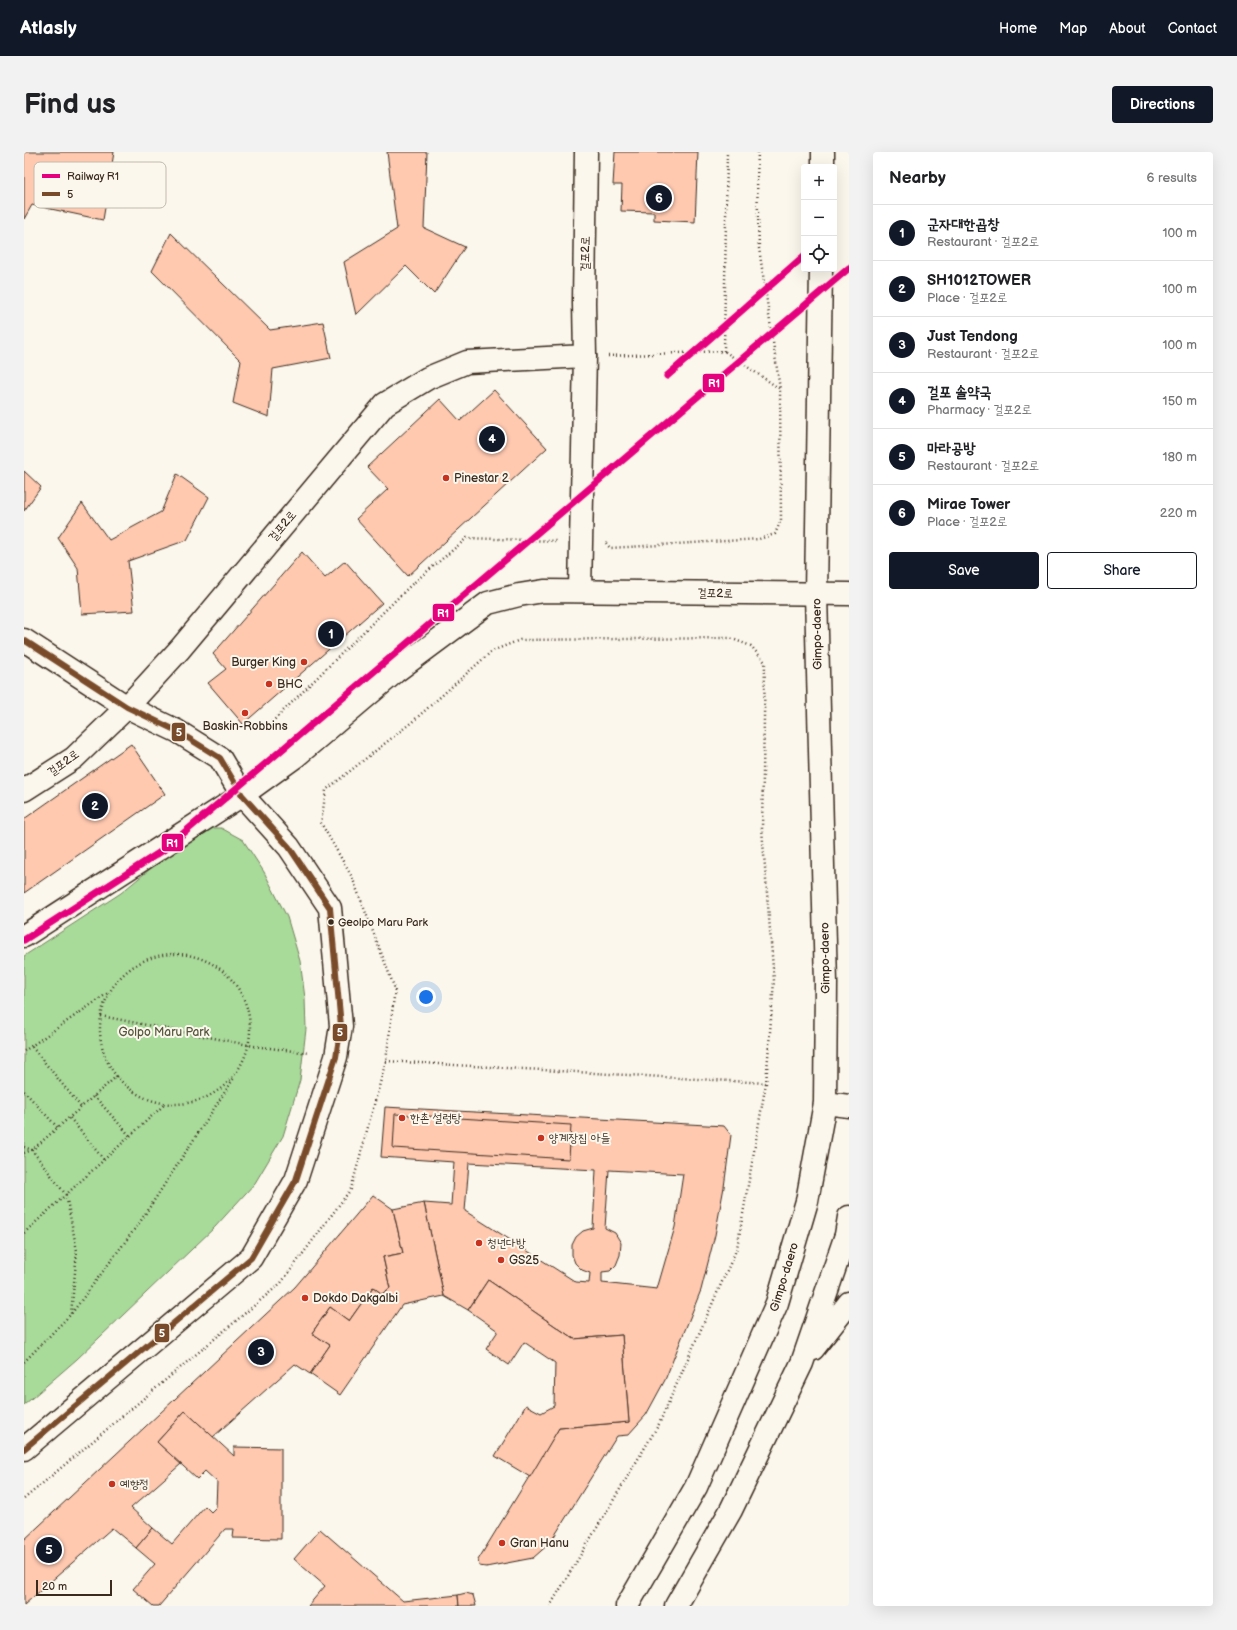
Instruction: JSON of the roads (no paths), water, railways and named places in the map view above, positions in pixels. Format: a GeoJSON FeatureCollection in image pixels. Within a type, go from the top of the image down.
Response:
{"type":"FeatureCollection","features":[{"type":"Feature","properties":{"kind":"street","name":"걸포2로"},"geometry":{"type":"LineString","coordinates":[[580,590],[585,356],[584,303],[586,152]]}},
{"type":"Feature","properties":{"kind":"street"},"geometry":{"type":"LineString","coordinates":[[823,152],[823,164]]}},
{"type":"Feature","properties":{"kind":"street","name":"Gimpo-daero"},"geometry":{"type":"LineString","coordinates":[[627,1606],[696,1487],[777,1303],[807,1201],[825,1103],[826,983],[816,594],[821,272]]}},
{"type":"Feature","properties":{"kind":"street","name":"걸포2로"},"geometry":{"type":"LineString","coordinates":[[24,790],[74,758],[127,707],[180,649],[385,404],[428,378],[467,362],[585,356]]}},
{"type":"Feature","properties":{"kind":"street","name":"걸포2로"},"geometry":{"type":"LineString","coordinates":[[24,936],[242,795],[296,756],[395,672],[488,604],[519,595],[544,591],[580,590],[849,594]]}},
{"type":"Feature","properties":{"kind":"street"},"geometry":{"type":"LineString","coordinates":[[24,640],[127,707],[177,732],[220,758],[242,795],[289,846],[330,908],[341,1026],[336,1057],[296,1180],[251,1258],[24,1449]]}},
{"type":"Feature","properties":{"kind":"street"},"geometry":{"type":"LineString","coordinates":[[825,1103],[849,1106]]}},
{"type":"Feature","properties":{"kind":"street"},"geometry":{"type":"LineString","coordinates":[[676,1606],[731,1510],[802,1363],[846,1235],[849,1217]]}},
{"type":"Feature","properties":{"kind":"street"},"geometry":{"type":"LineString","coordinates":[[802,1363],[849,1303]]}},
{"type":"Feature","properties":{"kind":"rail line","name":"R1"},"geometry":{"type":"LineString","coordinates":[[667,376],[801,259]]}},
{"type":"Feature","properties":{"kind":"rail line","name":"R1"},"geometry":{"type":"LineString","coordinates":[[24,940],[165,849],[849,268]]}},
{"type":"Feature","properties":{"kind":"place","name":"Mirae Tower"},"geometry":{"type":"Point","coordinates":[659,198]}},
{"type":"Feature","properties":{"kind":"place","name":"걸포 솔약국"},"geometry":{"type":"Point","coordinates":[492,439]}},
{"type":"Feature","properties":{"kind":"place","name":"Pinestar 2"},"geometry":{"type":"Point","coordinates":[446,478]}},
{"type":"Feature","properties":{"kind":"place","name":"군자대한곱창"},"geometry":{"type":"Point","coordinates":[331,634]}},
{"type":"Feature","properties":{"kind":"place","name":"Burger King"},"geometry":{"type":"Point","coordinates":[304,662]}},
{"type":"Feature","properties":{"kind":"place","name":"BHC"},"geometry":{"type":"Point","coordinates":[269,684]}},
{"type":"Feature","properties":{"kind":"place","name":"Baskin-Robbins"},"geometry":{"type":"Point","coordinates":[245,713]}},
{"type":"Feature","properties":{"kind":"place","name":"SH1012TOWER"},"geometry":{"type":"Point","coordinates":[95,806]}},
{"type":"Feature","properties":{"kind":"place","name":"Geolpo Maru Park"},"geometry":{"type":"Point","coordinates":[331,922]}},
{"type":"Feature","properties":{"kind":"place","name":"한촌 설렁탕"},"geometry":{"type":"Point","coordinates":[402,1118]}},
{"type":"Feature","properties":{"kind":"place","name":"양계장집 아들"},"geometry":{"type":"Point","coordinates":[541,1138]}},
{"type":"Feature","properties":{"kind":"place","name":"청년다방"},"geometry":{"type":"Point","coordinates":[479,1243]}},
{"type":"Feature","properties":{"kind":"place","name":"GS25"},"geometry":{"type":"Point","coordinates":[501,1260]}},
{"type":"Feature","properties":{"kind":"place","name":"Dokdo Dakgalbi"},"geometry":{"type":"Point","coordinates":[305,1298]}},
{"type":"Feature","properties":{"kind":"place","name":"Just Tendong"},"geometry":{"type":"Point","coordinates":[261,1352]}},
{"type":"Feature","properties":{"kind":"place","name":"예향정"},"geometry":{"type":"Point","coordinates":[112,1484]}},
{"type":"Feature","properties":{"kind":"place","name":"Gran Hanu"},"geometry":{"type":"Point","coordinates":[502,1543]}},
{"type":"Feature","properties":{"kind":"place","name":"마라공방"},"geometry":{"type":"Point","coordinates":[49,1550]}},
{"type":"Feature","properties":{"kind":"park label","name":"Golpo Maru Park"},"geometry":{"type":"Point","coordinates":[164,1032]}}]}
